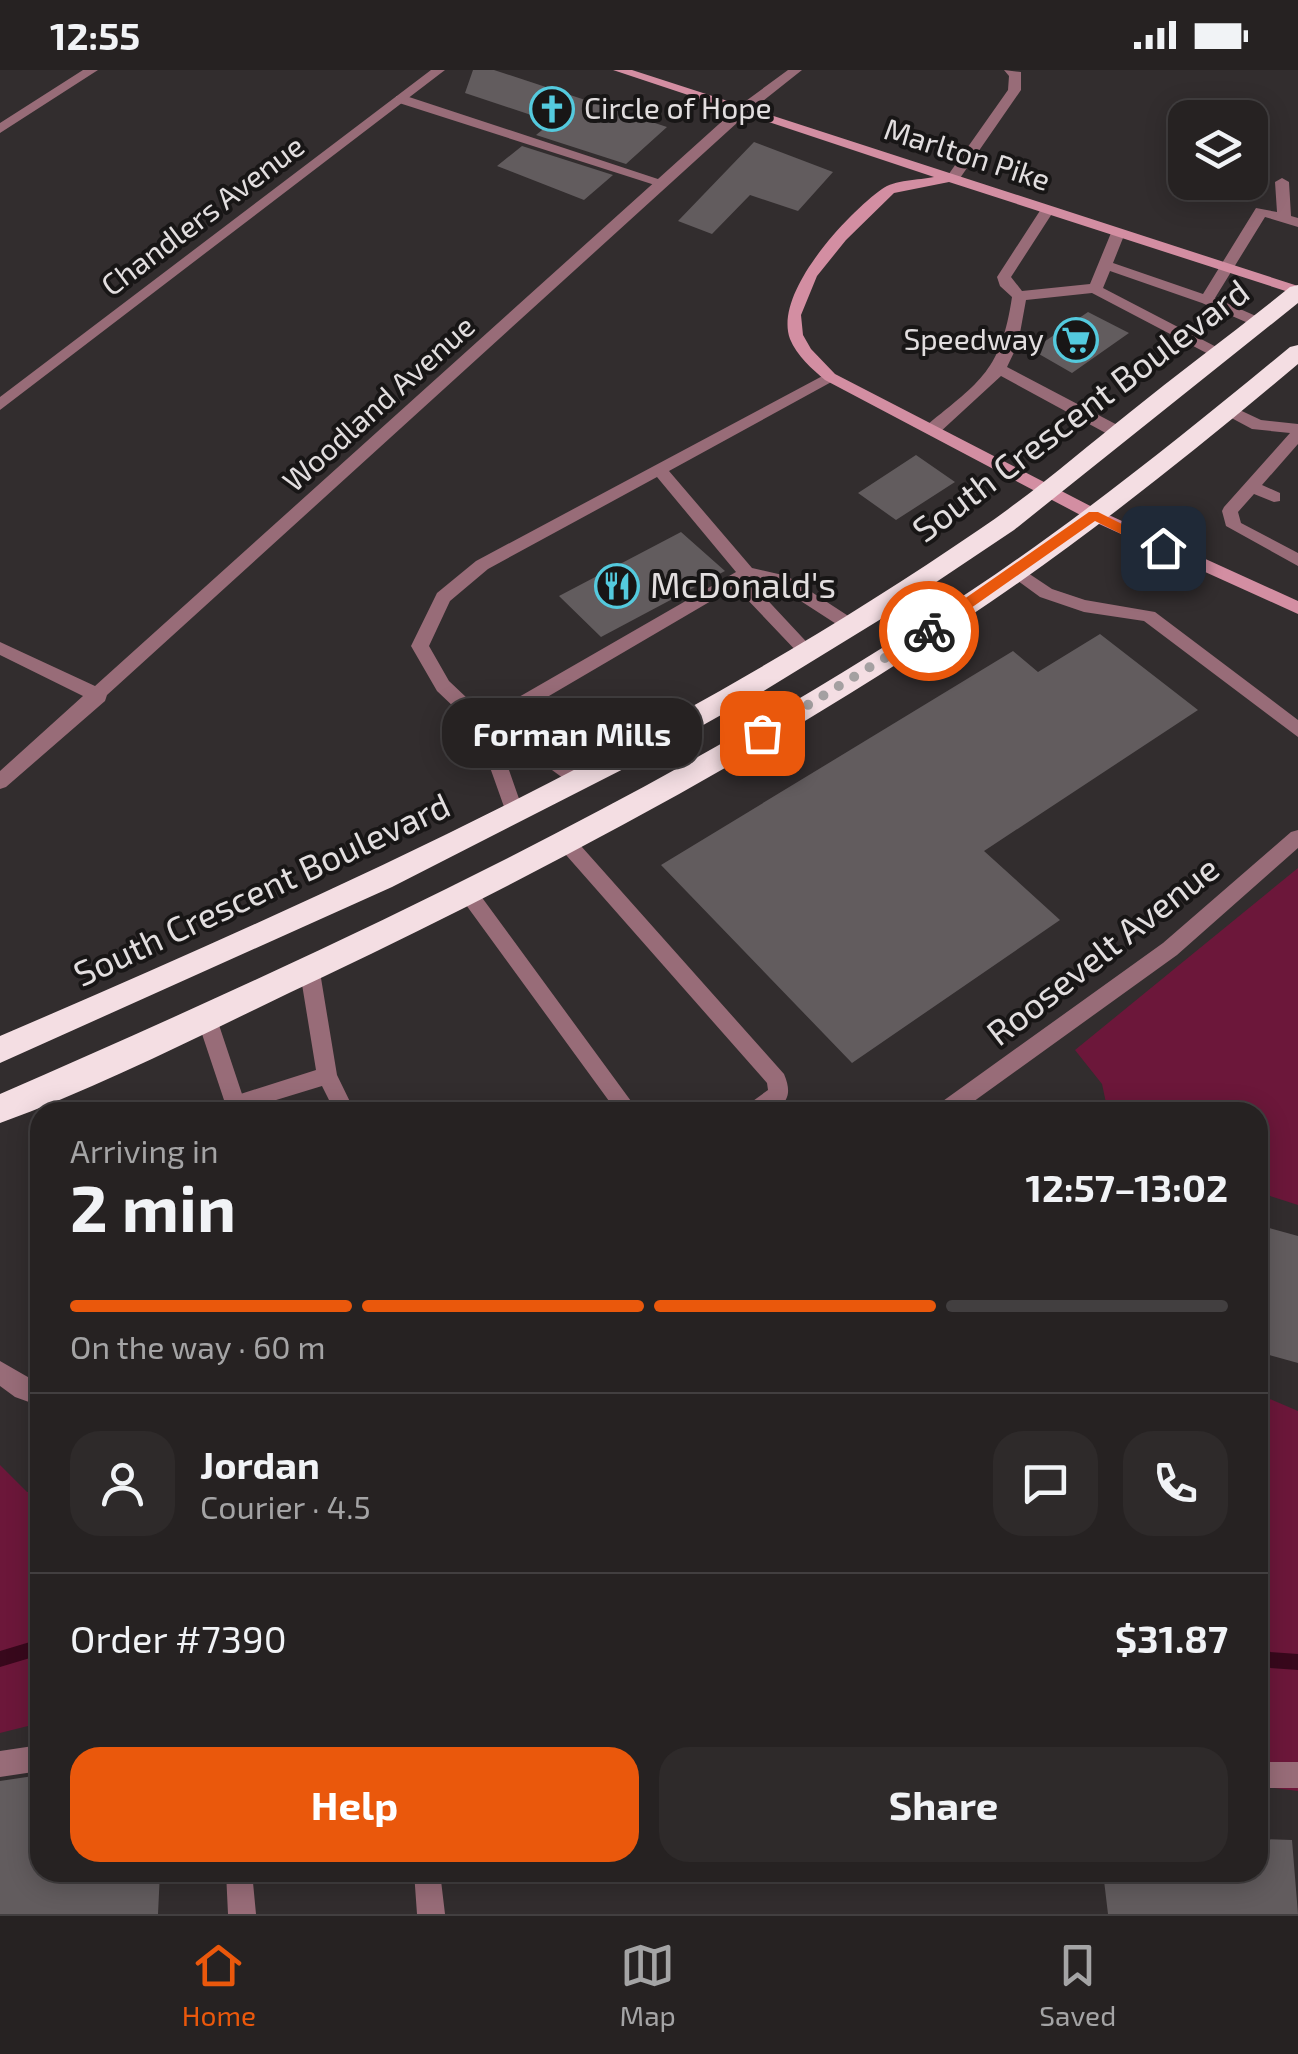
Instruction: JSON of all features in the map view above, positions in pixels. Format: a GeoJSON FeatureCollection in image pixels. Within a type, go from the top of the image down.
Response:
{"type":"FeatureCollection","features":[{"type":"Feature","properties":{"kind":"highway","name":"South Crescent Boulevard"},"geometry":{"type":"LineString","coordinates":[[0,1050],[193,967],[514,813],[806,651],[1050,491],[1298,291]]}},
{"type":"Feature","properties":{"kind":"highway"},"geometry":{"type":"LineString","coordinates":[[0,1110],[310,972],[566,842],[791,716],[1016,572],[1094,516],[1298,352]]}},
{"type":"Feature","properties":{"kind":"main road","name":"Marlton Pike"},"geometry":{"type":"LineString","coordinates":[[620,70],[1298,291]]}},
{"type":"Feature","properties":{"kind":"main road"},"geometry":{"type":"LineString","coordinates":[[872,154],[886,175],[889,190]]}},
{"type":"Feature","properties":{"kind":"main road"},"geometry":{"type":"LineString","coordinates":[[953,178],[889,190],[803,283],[794,308],[796,334],[806,354],[830,378],[1094,516],[1298,608]]}},
{"type":"Feature","properties":{"kind":"street"},"geometry":{"type":"LineString","coordinates":[[0,129],[92,70]]}},
{"type":"Feature","properties":{"kind":"street","name":"Chandlers Avenue"},"geometry":{"type":"LineString","coordinates":[[0,406],[439,70]]}},
{"type":"Feature","properties":{"kind":"street","name":"Woodland Avenue"},"geometry":{"type":"LineString","coordinates":[[0,782],[744,109],[796,70]]}},
{"type":"Feature","properties":{"kind":"street"},"geometry":{"type":"LineString","coordinates":[[953,178],[1014,90],[1016,74],[1010,70]]}},
{"type":"Feature","properties":{"kind":"street"},"geometry":{"type":"LineString","coordinates":[[401,99],[663,183]]}},
{"type":"Feature","properties":{"kind":"street"},"geometry":{"type":"LineString","coordinates":[[1282,182],[1293,218]]}},
{"type":"Feature","properties":{"kind":"street"},"geometry":{"type":"LineString","coordinates":[[1293,218],[1298,205]]}},
{"type":"Feature","properties":{"kind":"street"},"geometry":{"type":"LineString","coordinates":[[1048,209],[1004,277],[1019,296],[1096,288],[1220,355]]}},
{"type":"Feature","properties":{"kind":"street"},"geometry":{"type":"LineString","coordinates":[[1207,300],[1262,211],[1293,218]]}},
{"type":"Feature","properties":{"kind":"street"},"geometry":{"type":"LineString","coordinates":[[1096,288],[1118,232]]}},
{"type":"Feature","properties":{"kind":"street"},"geometry":{"type":"LineString","coordinates":[[1105,265],[1260,323]]}},
{"type":"Feature","properties":{"kind":"street"},"geometry":{"type":"LineString","coordinates":[[933,429],[1002,370],[1015,336],[1019,296]]}},
{"type":"Feature","properties":{"kind":"street"},"geometry":{"type":"LineString","coordinates":[[1002,370],[1119,432]]}},
{"type":"Feature","properties":{"kind":"street"},"geometry":{"type":"LineString","coordinates":[[577,779],[520,737],[484,725],[443,686],[420,646],[443,597],[482,564],[830,378]]}},
{"type":"Feature","properties":{"kind":"street"},"geometry":{"type":"LineString","coordinates":[[1229,410],[1258,425],[1298,432],[1292,451],[1230,511],[1234,526],[1298,560]]}},
{"type":"Feature","properties":{"kind":"street"},"geometry":{"type":"LineString","coordinates":[[659,469],[747,573],[750,592],[806,651]]}},
{"type":"Feature","properties":{"kind":"street"},"geometry":{"type":"LineString","coordinates":[[1252,486],[1274,497]]}},
{"type":"Feature","properties":{"kind":"street"},"geometry":{"type":"LineString","coordinates":[[1016,572],[1046,594],[1084,606],[1149,616],[1298,730]]}},
{"type":"Feature","properties":{"kind":"street"},"geometry":{"type":"LineString","coordinates":[[484,725],[747,573],[782,580],[850,625]]}},
{"type":"Feature","properties":{"kind":"street"},"geometry":{"type":"LineString","coordinates":[[0,648],[99,696]]}},
{"type":"Feature","properties":{"kind":"street"},"geometry":{"type":"LineString","coordinates":[[484,725],[514,813]]}},
{"type":"Feature","properties":{"kind":"street","name":"Roosevelt Avenue"},"geometry":{"type":"LineString","coordinates":[[958,1102],[1170,949],[1298,837]]}},
{"type":"Feature","properties":{"kind":"street"},"geometry":{"type":"LineString","coordinates":[[566,842],[777,1080],[779,1094],[767,1102]]}},
{"type":"Feature","properties":{"kind":"street"},"geometry":{"type":"LineString","coordinates":[[468,893],[622,1102]]}},
{"type":"Feature","properties":{"kind":"street"},"geometry":{"type":"LineString","coordinates":[[310,972],[327,1075],[340,1102]]}},
{"type":"Feature","properties":{"kind":"street"},"geometry":{"type":"LineString","coordinates":[[208,1019],[234,1102]]}},
{"type":"Feature","properties":{"kind":"street"},"geometry":{"type":"LineString","coordinates":[[253,1102],[327,1075]]}},
{"type":"Feature","properties":{"kind":"street"},"geometry":{"type":"LineString","coordinates":[[0,1372],[30,1392]]}},
{"type":"Feature","properties":{"kind":"street"},"geometry":{"type":"LineString","coordinates":[[0,1764],[30,1760]]}},
{"type":"Feature","properties":{"kind":"street"},"geometry":{"type":"LineString","coordinates":[[1268,1775],[1298,1774]]}},
{"type":"Feature","properties":{"kind":"street"},"geometry":{"type":"LineString","coordinates":[[240,1882],[242,1914]]}},
{"type":"Feature","properties":{"kind":"street"},"geometry":{"type":"LineString","coordinates":[[428,1882],[431,1914]]}},
{"type":"Feature","properties":{"kind":"shaded area"},"geometry":{"type":"Polygon","coordinates":[[[1298,868],[1298,1205],[1268,1195],[1268,1102],[1106,1102],[1102,1084],[1075,1050],[1298,868]]]}},
{"type":"Feature","properties":{"kind":"shaded area"},"geometry":{"type":"Polygon","coordinates":[[[1268,1398],[1298,1411],[1298,1791],[1268,1787],[1268,1398]]]}},
{"type":"Feature","properties":{"kind":"shaded area"},"geometry":{"type":"Polygon","coordinates":[[[0,1465],[30,1492],[30,1726],[0,1733],[0,1465]]]}},
{"type":"Feature","properties":{"kind":"building"},"geometry":{"type":"Polygon","coordinates":[[[473,70],[494,70],[667,127],[626,164],[536,135],[552,122],[465,93],[473,70]]]}},
{"type":"Feature","properties":{"kind":"building"},"geometry":{"type":"Polygon","coordinates":[[[754,142],[833,172],[798,211],[750,195],[712,234],[678,221],[754,142]]]}},
{"type":"Feature","properties":{"kind":"building"},"geometry":{"type":"Polygon","coordinates":[[[522,146],[613,175],[584,200],[497,166],[522,146]]]}},
{"type":"Feature","properties":{"kind":"building"},"geometry":{"type":"Polygon","coordinates":[[[1088,312],[1129,333],[1072,373],[1032,350],[1088,312]]]}},
{"type":"Feature","properties":{"kind":"building"},"geometry":{"type":"Polygon","coordinates":[[[916,455],[955,482],[896,520],[858,493],[916,455]]]}},
{"type":"Feature","properties":{"kind":"building"},"geometry":{"type":"Polygon","coordinates":[[[681,532],[725,571],[601,637],[559,596],[681,532]]]}},
{"type":"Feature","properties":{"kind":"building"},"geometry":{"type":"Polygon","coordinates":[[[1100,634],[1198,710],[984,851],[1060,920],[852,1063],[661,865],[1013,651],[1038,672],[1100,634]]]}},
{"type":"Feature","properties":{"kind":"building"},"geometry":{"type":"Polygon","coordinates":[[[1268,1228],[1298,1236],[1298,1363],[1268,1355],[1268,1228]]]}},
{"type":"Feature","properties":{"kind":"building"},"geometry":{"type":"Polygon","coordinates":[[[30,1776],[30,1882],[160,1882],[158,1914],[0,1914],[0,1781],[30,1776]]]}},
{"type":"Feature","properties":{"kind":"building"},"geometry":{"type":"Polygon","coordinates":[[[1268,1839],[1292,1840],[1298,1914],[1108,1914],[1104,1882],[1268,1882],[1268,1839]]]}},
{"type":"Feature","properties":{"kind":"waterway"},"geometry":{"type":"LineString","coordinates":[[0,1659],[30,1650]]}},
{"type":"Feature","properties":{"kind":"waterway"},"geometry":{"type":"LineString","coordinates":[[1268,1660],[1298,1662]]}},
{"type":"Feature","properties":{"kind":"way so far"},"geometry":{"type":"LineString","coordinates":[[762,733],[929,631]]}},
{"type":"Feature","properties":{"kind":"place","name":"Circle of Hope"},"geometry":{"type":"Point","coordinates":[552,109]}},
{"type":"Feature","properties":{"kind":"place","name":"Speedway"},"geometry":{"type":"Point","coordinates":[1076,340]}},
{"type":"Feature","properties":{"kind":"place","name":"McDonald's"},"geometry":{"type":"Point","coordinates":[617,586]}},
{"type":"Feature","properties":{"kind":"place","name":"Forman Mills"},"geometry":{"type":"Point","coordinates":[762,733]}},
{"type":"Feature","properties":{"kind":"route"},"geometry":{"type":"LineString","coordinates":[[929,631],[1094,516],[1163,548]]}}]}
